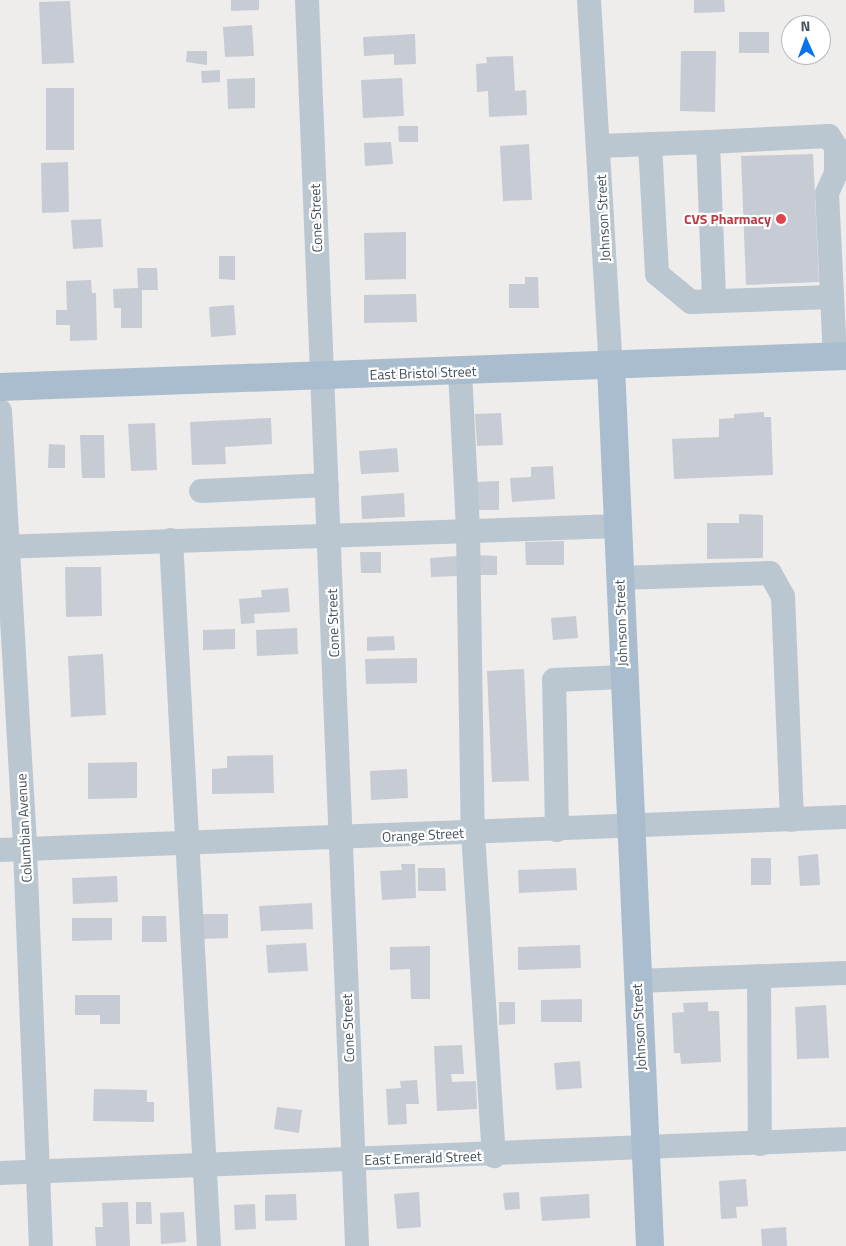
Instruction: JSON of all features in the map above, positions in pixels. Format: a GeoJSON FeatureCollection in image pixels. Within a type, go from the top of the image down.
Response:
{"type":"FeatureCollection","features":[{"type":"Feature","properties":{"kind":"main road","name":"East Bristol Street"},"geometry":{"type":"LineString","coordinates":[[0,387],[612,366],[840,356]]}},
{"type":"Feature","properties":{"kind":"main road","name":"Johnson Street"},"geometry":{"type":"LineString","coordinates":[[612,366],[629,827],[650,1246]]}},
{"type":"Feature","properties":{"kind":"street","name":"Cone Street"},"geometry":{"type":"LineString","coordinates":[[307,0],[357,1246]]}},
{"type":"Feature","properties":{"kind":"street","name":"Johnson Street"},"geometry":{"type":"LineString","coordinates":[[589,0],[612,366]]}},
{"type":"Feature","properties":{"kind":"street"},"geometry":{"type":"LineString","coordinates":[[598,146],[829,136],[836,147],[836,173],[827,193],[832,297],[840,356]]}},
{"type":"Feature","properties":{"kind":"street"},"geometry":{"type":"LineString","coordinates":[[708,142],[714,301]]}},
{"type":"Feature","properties":{"kind":"street"},"geometry":{"type":"LineString","coordinates":[[650,144],[657,274],[691,302],[832,297]]}},
{"type":"Feature","properties":{"kind":"street"},"geometry":{"type":"LineString","coordinates":[[460,371],[468,530],[473,833],[494,1156]]}},
{"type":"Feature","properties":{"kind":"street","name":"Columbian Avenue"},"geometry":{"type":"LineString","coordinates":[[0,411],[4,547],[25,850],[41,1246]]}},
{"type":"Feature","properties":{"kind":"street"},"geometry":{"type":"LineString","coordinates":[[201,490],[327,485]]}},
{"type":"Feature","properties":{"kind":"street"},"geometry":{"type":"LineString","coordinates":[[4,547],[329,534],[618,526]]}},
{"type":"Feature","properties":{"kind":"street"},"geometry":{"type":"LineString","coordinates":[[171,540],[209,1246]]}},
{"type":"Feature","properties":{"kind":"street"},"geometry":{"type":"LineString","coordinates":[[620,578],[770,573],[783,596],[792,820]]}},
{"type":"Feature","properties":{"kind":"street"},"geometry":{"type":"LineString","coordinates":[[557,830],[554,680],[624,677]]}},
{"type":"Feature","properties":{"kind":"street","name":"Orange Street"},"geometry":{"type":"LineString","coordinates":[[0,850],[341,839],[846,817]]}},
{"type":"Feature","properties":{"kind":"street"},"geometry":{"type":"LineString","coordinates":[[637,981],[846,973]]}},
{"type":"Feature","properties":{"kind":"street"},"geometry":{"type":"LineString","coordinates":[[759,976],[760,1144]]}},
{"type":"Feature","properties":{"kind":"street","name":"East Emerald Street"},"geometry":{"type":"LineString","coordinates":[[0,1173],[494,1156],[846,1139]]}},
{"type":"Feature","properties":{"kind":"building"},"geometry":{"type":"Polygon","coordinates":[[[231,0],[259,0],[259,10],[231,11],[231,0]]]}},
{"type":"Feature","properties":{"kind":"building"},"geometry":{"type":"Polygon","coordinates":[[[694,0],[724,0],[725,12],[694,13],[694,0]]]}},
{"type":"Feature","properties":{"kind":"building"},"geometry":{"type":"Polygon","coordinates":[[[70,1],[74,63],[42,64],[39,2],[70,1]]]}},
{"type":"Feature","properties":{"kind":"building"},"geometry":{"type":"Polygon","coordinates":[[[252,25],[254,56],[225,57],[223,27],[252,25]]]}},
{"type":"Feature","properties":{"kind":"building"},"geometry":{"type":"Polygon","coordinates":[[[739,32],[769,32],[769,53],[739,53],[739,32]]]}},
{"type":"Feature","properties":{"kind":"building"},"geometry":{"type":"Polygon","coordinates":[[[415,34],[416,64],[394,65],[394,54],[364,56],[363,37],[415,34]]]}},
{"type":"Feature","properties":{"kind":"building"},"geometry":{"type":"Polygon","coordinates":[[[187,51],[207,51],[207,65],[186,62],[187,51]]]}},
{"type":"Feature","properties":{"kind":"building"},"geometry":{"type":"Polygon","coordinates":[[[681,51],[716,51],[715,112],[680,111],[681,51]]]}},
{"type":"Feature","properties":{"kind":"building"},"geometry":{"type":"Polygon","coordinates":[[[513,56],[515,91],[526,90],[527,115],[489,117],[488,91],[477,92],[476,64],[487,63],[486,57],[513,56]]]}},
{"type":"Feature","properties":{"kind":"building"},"geometry":{"type":"Polygon","coordinates":[[[220,70],[220,82],[202,83],[201,71],[220,70]]]}},
{"type":"Feature","properties":{"kind":"building"},"geometry":{"type":"Polygon","coordinates":[[[255,78],[255,108],[228,109],[227,79],[255,78]]]}},
{"type":"Feature","properties":{"kind":"building"},"geometry":{"type":"Polygon","coordinates":[[[402,78],[404,116],[363,118],[361,80],[402,78]]]}},
{"type":"Feature","properties":{"kind":"building"},"geometry":{"type":"Polygon","coordinates":[[[46,88],[74,88],[74,150],[46,150],[46,88]]]}},
{"type":"Feature","properties":{"kind":"building"},"geometry":{"type":"Polygon","coordinates":[[[398,126],[418,126],[418,142],[399,142],[398,126]]]}},
{"type":"Feature","properties":{"kind":"building"},"geometry":{"type":"Polygon","coordinates":[[[391,142],[393,164],[365,166],[364,143],[391,142]]]}},
{"type":"Feature","properties":{"kind":"building"},"geometry":{"type":"Polygon","coordinates":[[[529,144],[532,200],[503,201],[500,146],[529,144]]]}},
{"type":"Feature","properties":{"kind":"building","name":"CVS Pharmacy"},"geometry":{"type":"Polygon","coordinates":[[[813,154],[819,282],[746,285],[741,156],[813,154]]]}},
{"type":"Feature","properties":{"kind":"building"},"geometry":{"type":"Polygon","coordinates":[[[68,162],[69,212],[42,213],[41,163],[68,162]]]}},
{"type":"Feature","properties":{"kind":"building"},"geometry":{"type":"Polygon","coordinates":[[[101,219],[103,247],[73,249],[71,220],[101,219]]]}},
{"type":"Feature","properties":{"kind":"building"},"geometry":{"type":"Polygon","coordinates":[[[406,232],[406,279],[365,280],[364,233],[406,232]]]}},
{"type":"Feature","properties":{"kind":"building"},"geometry":{"type":"Polygon","coordinates":[[[219,256],[235,256],[235,280],[219,279],[219,256]]]}},
{"type":"Feature","properties":{"kind":"building"},"geometry":{"type":"Polygon","coordinates":[[[137,268],[157,268],[158,290],[142,290],[142,328],[121,328],[121,308],[114,308],[113,289],[138,288],[137,268]]]}},
{"type":"Feature","properties":{"kind":"building"},"geometry":{"type":"Polygon","coordinates":[[[525,277],[538,277],[539,308],[509,308],[509,284],[525,284],[525,277]]]}},
{"type":"Feature","properties":{"kind":"building"},"geometry":{"type":"Polygon","coordinates":[[[91,280],[92,293],[96,293],[97,340],[70,341],[70,325],[56,325],[56,310],[67,310],[66,281],[91,280]]]}},
{"type":"Feature","properties":{"kind":"building"},"geometry":{"type":"Polygon","coordinates":[[[416,294],[417,322],[364,323],[364,295],[416,294]]]}},
{"type":"Feature","properties":{"kind":"building"},"geometry":{"type":"Polygon","coordinates":[[[234,305],[236,335],[211,337],[209,307],[234,305]]]}},
{"type":"Feature","properties":{"kind":"building"},"geometry":{"type":"Polygon","coordinates":[[[764,412],[764,417],[771,417],[773,475],[674,479],[672,439],[719,437],[719,419],[734,418],[734,414],[764,412]]]}},
{"type":"Feature","properties":{"kind":"building"},"geometry":{"type":"Polygon","coordinates":[[[501,413],[503,445],[477,446],[475,414],[501,413]]]}},
{"type":"Feature","properties":{"kind":"building"},"geometry":{"type":"Polygon","coordinates":[[[271,418],[272,444],[225,447],[226,464],[192,465],[190,422],[271,418]]]}},
{"type":"Feature","properties":{"kind":"building"},"geometry":{"type":"Polygon","coordinates":[[[155,423],[157,470],[131,471],[128,424],[155,423]]]}},
{"type":"Feature","properties":{"kind":"building"},"geometry":{"type":"Polygon","coordinates":[[[80,435],[104,435],[105,478],[82,478],[80,435]]]}},
{"type":"Feature","properties":{"kind":"building"},"geometry":{"type":"Polygon","coordinates":[[[49,444],[65,445],[65,468],[48,468],[49,444]]]}},
{"type":"Feature","properties":{"kind":"building"},"geometry":{"type":"Polygon","coordinates":[[[397,448],[399,472],[361,474],[359,451],[397,448]]]}},
{"type":"Feature","properties":{"kind":"building"},"geometry":{"type":"Polygon","coordinates":[[[553,466],[555,499],[512,502],[510,478],[531,477],[531,467],[553,466]]]}},
{"type":"Feature","properties":{"kind":"building"},"geometry":{"type":"Polygon","coordinates":[[[499,481],[499,510],[476,510],[476,482],[499,481]]]}},
{"type":"Feature","properties":{"kind":"building"},"geometry":{"type":"Polygon","coordinates":[[[404,493],[405,517],[362,519],[361,496],[404,493]]]}},
{"type":"Feature","properties":{"kind":"building"},"geometry":{"type":"Polygon","coordinates":[[[739,514],[763,515],[763,558],[707,559],[707,523],[739,523],[739,514]]]}},
{"type":"Feature","properties":{"kind":"building"},"geometry":{"type":"Polygon","coordinates":[[[564,541],[564,565],[526,565],[525,542],[564,541]]]}},
{"type":"Feature","properties":{"kind":"building"},"geometry":{"type":"Polygon","coordinates":[[[360,552],[381,552],[381,573],[361,573],[360,552]]]}},
{"type":"Feature","properties":{"kind":"building"},"geometry":{"type":"Polygon","coordinates":[[[477,555],[497,556],[497,575],[477,575],[477,555]]]}},
{"type":"Feature","properties":{"kind":"building"},"geometry":{"type":"Polygon","coordinates":[[[457,556],[458,576],[431,577],[430,558],[457,556]]]}},
{"type":"Feature","properties":{"kind":"building"},"geometry":{"type":"Polygon","coordinates":[[[65,567],[101,567],[102,616],[66,617],[65,567]]]}},
{"type":"Feature","properties":{"kind":"building"},"geometry":{"type":"Polygon","coordinates":[[[288,588],[290,612],[254,614],[255,623],[241,624],[239,599],[262,597],[261,590],[288,588]]]}},
{"type":"Feature","properties":{"kind":"building"},"geometry":{"type":"Polygon","coordinates":[[[576,616],[578,638],[553,640],[551,618],[576,616]]]}},
{"type":"Feature","properties":{"kind":"building"},"geometry":{"type":"Polygon","coordinates":[[[297,628],[298,654],[257,656],[256,630],[297,628]]]}},
{"type":"Feature","properties":{"kind":"building"},"geometry":{"type":"Polygon","coordinates":[[[235,629],[235,649],[203,650],[203,630],[235,629]]]}},
{"type":"Feature","properties":{"kind":"building"},"geometry":{"type":"Polygon","coordinates":[[[394,636],[395,650],[367,651],[367,637],[394,636]]]}},
{"type":"Feature","properties":{"kind":"building"},"geometry":{"type":"Polygon","coordinates":[[[103,654],[106,715],[71,717],[68,656],[103,654]]]}},
{"type":"Feature","properties":{"kind":"building"},"geometry":{"type":"Polygon","coordinates":[[[417,658],[417,683],[366,684],[365,659],[417,658]]]}},
{"type":"Feature","properties":{"kind":"building"},"geometry":{"type":"Polygon","coordinates":[[[524,669],[529,781],[492,782],[487,671],[524,669]]]}},
{"type":"Feature","properties":{"kind":"building"},"geometry":{"type":"Polygon","coordinates":[[[273,755],[274,793],[212,794],[212,769],[227,768],[227,756],[273,755]]]}},
{"type":"Feature","properties":{"kind":"building"},"geometry":{"type":"Polygon","coordinates":[[[137,762],[137,798],[88,799],[88,763],[137,762]]]}},
{"type":"Feature","properties":{"kind":"building"},"geometry":{"type":"Polygon","coordinates":[[[407,769],[408,798],[371,800],[370,771],[407,769]]]}},
{"type":"Feature","properties":{"kind":"building"},"geometry":{"type":"Polygon","coordinates":[[[818,854],[820,885],[800,886],[798,856],[818,854]]]}},
{"type":"Feature","properties":{"kind":"building"},"geometry":{"type":"Polygon","coordinates":[[[751,858],[771,858],[771,885],[751,885],[751,858]]]}},
{"type":"Feature","properties":{"kind":"building"},"geometry":{"type":"Polygon","coordinates":[[[401,864],[415,864],[416,898],[382,900],[380,871],[402,870],[401,864]]]}},
{"type":"Feature","properties":{"kind":"building"},"geometry":{"type":"Polygon","coordinates":[[[418,868],[445,868],[446,891],[418,891],[418,868]]]}},
{"type":"Feature","properties":{"kind":"building"},"geometry":{"type":"Polygon","coordinates":[[[576,868],[577,890],[519,893],[518,870],[576,868]]]}},
{"type":"Feature","properties":{"kind":"building"},"geometry":{"type":"Polygon","coordinates":[[[117,876],[118,902],[73,904],[72,878],[117,876]]]}},
{"type":"Feature","properties":{"kind":"building"},"geometry":{"type":"Polygon","coordinates":[[[312,903],[313,929],[261,931],[259,906],[312,903]]]}},
{"type":"Feature","properties":{"kind":"building"},"geometry":{"type":"Polygon","coordinates":[[[201,914],[228,914],[228,938],[201,939],[201,914]]]}},
{"type":"Feature","properties":{"kind":"building"},"geometry":{"type":"Polygon","coordinates":[[[142,916],[166,916],[167,942],[142,942],[142,916]]]}},
{"type":"Feature","properties":{"kind":"building"},"geometry":{"type":"Polygon","coordinates":[[[72,918],[112,918],[112,940],[72,941],[72,918]]]}},
{"type":"Feature","properties":{"kind":"building"},"geometry":{"type":"Polygon","coordinates":[[[306,943],[308,971],[268,973],[266,945],[306,943]]]}},
{"type":"Feature","properties":{"kind":"building"},"geometry":{"type":"Polygon","coordinates":[[[580,945],[581,968],[518,970],[518,947],[580,945]]]}},
{"type":"Feature","properties":{"kind":"building"},"geometry":{"type":"Polygon","coordinates":[[[430,946],[430,999],[411,999],[410,969],[390,970],[390,947],[430,946]]]}},
{"type":"Feature","properties":{"kind":"building"},"geometry":{"type":"Polygon","coordinates":[[[75,995],[120,995],[120,1024],[100,1024],[100,1015],[75,1015],[75,995]]]}},
{"type":"Feature","properties":{"kind":"building"},"geometry":{"type":"Polygon","coordinates":[[[582,999],[582,1022],[541,1022],[541,1000],[582,999]]]}},
{"type":"Feature","properties":{"kind":"building"},"geometry":{"type":"Polygon","coordinates":[[[499,1002],[515,1002],[515,1024],[499,1025],[499,1002]]]}},
{"type":"Feature","properties":{"kind":"building"},"geometry":{"type":"Polygon","coordinates":[[[708,1002],[708,1011],[719,1011],[721,1062],[681,1064],[680,1053],[674,1053],[672,1013],[684,1012],[683,1003],[708,1002]]]}},
{"type":"Feature","properties":{"kind":"building"},"geometry":{"type":"Polygon","coordinates":[[[826,1005],[829,1058],[797,1059],[795,1007],[826,1005]]]}},
{"type":"Feature","properties":{"kind":"building"},"geometry":{"type":"Polygon","coordinates":[[[462,1045],[464,1074],[451,1074],[452,1082],[476,1081],[477,1109],[437,1111],[434,1046],[462,1045]]]}},
{"type":"Feature","properties":{"kind":"building"},"geometry":{"type":"Polygon","coordinates":[[[580,1061],[582,1088],[556,1090],[554,1063],[580,1061]]]}},
{"type":"Feature","properties":{"kind":"building"},"geometry":{"type":"Polygon","coordinates":[[[417,1080],[419,1104],[406,1104],[407,1124],[388,1125],[386,1089],[401,1088],[400,1081],[417,1080]]]}},
{"type":"Feature","properties":{"kind":"building"},"geometry":{"type":"Polygon","coordinates":[[[94,1089],[147,1090],[147,1102],[154,1102],[154,1122],[93,1121],[94,1089]]]}},
{"type":"Feature","properties":{"kind":"building"},"geometry":{"type":"Polygon","coordinates":[[[277,1107],[302,1110],[299,1133],[274,1129],[277,1107]]]}},
{"type":"Feature","properties":{"kind":"building"},"geometry":{"type":"Polygon","coordinates":[[[746,1179],[748,1206],[736,1207],[737,1218],[721,1219],[719,1181],[746,1179]]]}},
{"type":"Feature","properties":{"kind":"building"},"geometry":{"type":"Polygon","coordinates":[[[419,1192],[421,1227],[397,1229],[394,1194],[419,1192]]]}},
{"type":"Feature","properties":{"kind":"building"},"geometry":{"type":"Polygon","coordinates":[[[519,1192],[520,1209],[505,1210],[503,1193],[519,1192]]]}},
{"type":"Feature","properties":{"kind":"building"},"geometry":{"type":"Polygon","coordinates":[[[296,1194],[297,1220],[265,1221],[265,1195],[296,1194]]]}},
{"type":"Feature","properties":{"kind":"building"},"geometry":{"type":"Polygon","coordinates":[[[589,1194],[590,1218],[542,1221],[540,1197],[589,1194]]]}},
{"type":"Feature","properties":{"kind":"building"},"geometry":{"type":"Polygon","coordinates":[[[128,1202],[130,1246],[96,1246],[95,1227],[103,1227],[102,1203],[128,1202]]]}},
{"type":"Feature","properties":{"kind":"building"},"geometry":{"type":"Polygon","coordinates":[[[136,1202],[151,1202],[152,1224],[136,1224],[136,1202]]]}},
{"type":"Feature","properties":{"kind":"building"},"geometry":{"type":"Polygon","coordinates":[[[255,1204],[256,1229],[235,1230],[234,1205],[255,1204]]]}},
{"type":"Feature","properties":{"kind":"building"},"geometry":{"type":"Polygon","coordinates":[[[184,1212],[186,1242],[161,1244],[160,1213],[184,1212]]]}},
{"type":"Feature","properties":{"kind":"building"},"geometry":{"type":"Polygon","coordinates":[[[786,1227],[787,1246],[762,1246],[761,1229],[786,1227]]]}},
{"type":"Feature","properties":{"kind":"place","name":"CVS Pharmacy"},"geometry":{"type":"Point","coordinates":[781,219]}}]}
